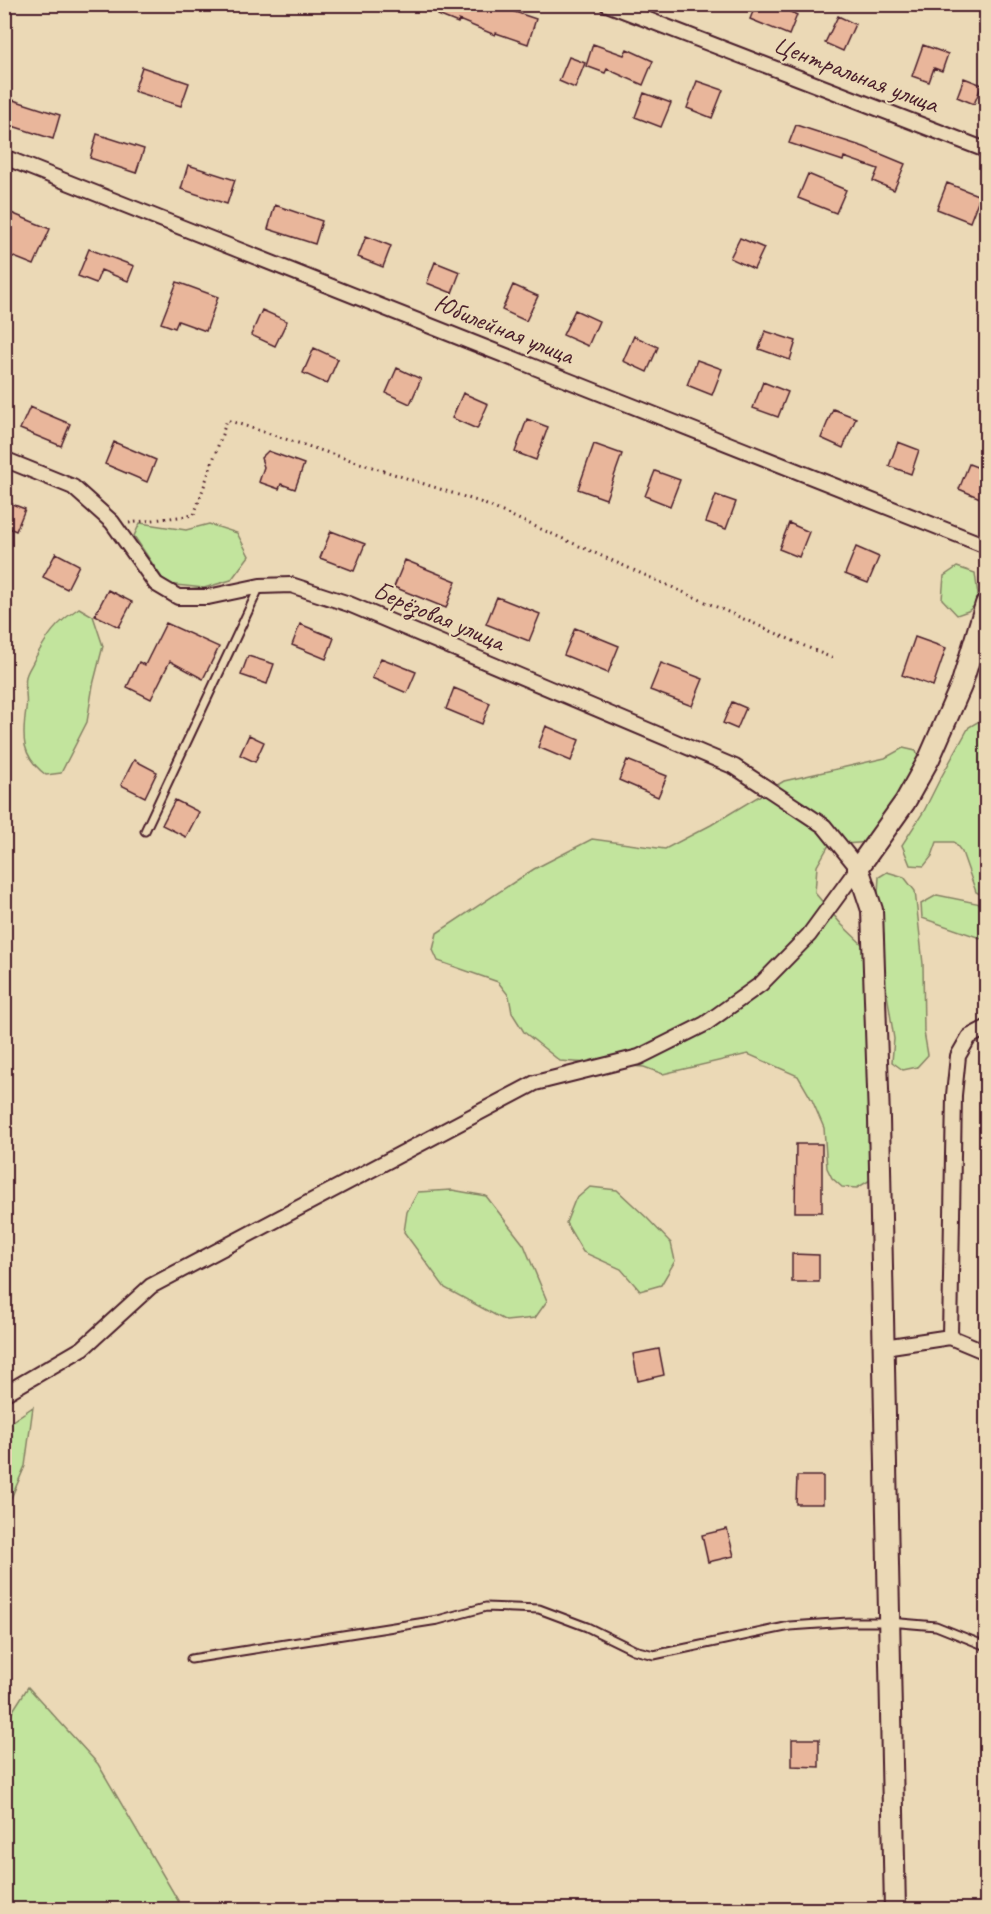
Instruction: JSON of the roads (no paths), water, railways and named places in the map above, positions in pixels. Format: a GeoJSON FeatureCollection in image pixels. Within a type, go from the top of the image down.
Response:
{"type":"FeatureCollection","features":[{"type":"Feature","properties":{"kind":"street","name":"Центральная улица"},"geometry":{"type":"LineString","coordinates":[[607,4],[987,150]]}},
{"type":"Feature","properties":{"kind":"street","name":"Юбилейная улица"},"geometry":{"type":"LineString","coordinates":[[4,157],[987,546]]}},
{"type":"Feature","properties":{"kind":"street","name":"Берёзовая улица"},"geometry":{"type":"LineString","coordinates":[[4,459],[74,487],[114,525],[156,584],[178,597],[208,597],[260,586],[291,585],[349,604],[735,767],[824,826],[858,868]]}},
{"type":"Feature","properties":{"kind":"street"},"geometry":{"type":"LineString","coordinates":[[4,1394],[83,1348],[151,1286],[171,1275],[535,1083],[639,1057],[705,1024],[761,984],[808,935],[904,802],[929,759],[961,686],[987,604]]}},
{"type":"Feature","properties":{"kind":"street"},"geometry":{"type":"LineString","coordinates":[[858,868],[872,910],[884,1347],[895,1910]]}},
{"type":"Feature","properties":{"kind":"street"},"geometry":{"type":"LineString","coordinates":[[950,1337],[954,1095],[958,1056],[969,1036],[987,1028]]}},
{"type":"Feature","properties":{"kind":"street"},"geometry":{"type":"LineString","coordinates":[[884,1347],[950,1337],[987,1352]]}},
{"type":"Feature","properties":{"kind":"lane"},"geometry":{"type":"LineString","coordinates":[[145,831],[260,586]]}},
{"type":"Feature","properties":{"kind":"lane"},"geometry":{"type":"LineString","coordinates":[[191,1659],[438,1620],[486,1607],[539,1610],[587,1627],[634,1650],[654,1655],[790,1626],[848,1622],[889,1622],[936,1626],[987,1646]]}}]}
